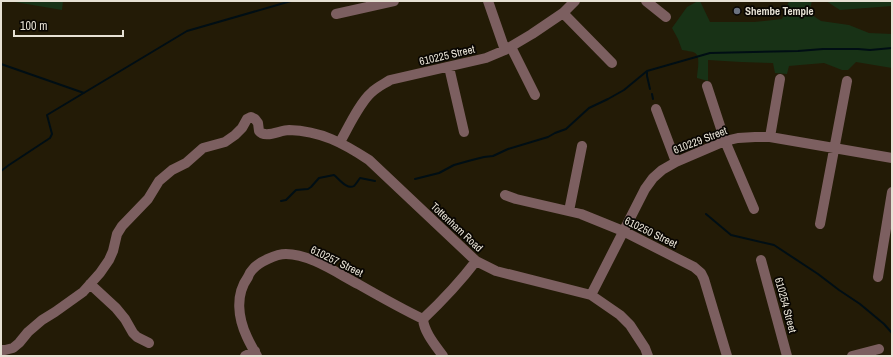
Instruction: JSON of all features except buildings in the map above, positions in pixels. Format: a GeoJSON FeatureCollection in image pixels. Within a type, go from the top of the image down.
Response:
{"type":"FeatureCollection","features":[{"type":"Feature","properties":{"kind":"street"},"geometry":{"type":"LineString","coordinates":[[336,14],[394,1]]}},
{"type":"Feature","properties":{"kind":"street"},"geometry":{"type":"LineString","coordinates":[[488,1],[508,49],[535,95]]}},
{"type":"Feature","properties":{"kind":"street","name":"610225 Street"},"geometry":{"type":"LineString","coordinates":[[340,142],[362,104],[371,92],[379,86],[390,80],[486,58],[508,49],[563,12],[575,1]]}},
{"type":"Feature","properties":{"kind":"street"},"geometry":{"type":"LineString","coordinates":[[646,1],[666,17]]}},
{"type":"Feature","properties":{"kind":"street"},"geometry":{"type":"LineString","coordinates":[[563,12],[612,63]]}},
{"type":"Feature","properties":{"kind":"street"},"geometry":{"type":"LineString","coordinates":[[449,67],[464,132]]}},
{"type":"Feature","properties":{"kind":"street"},"geometry":{"type":"LineString","coordinates":[[770,137],[780,79]]}},
{"type":"Feature","properties":{"kind":"street"},"geometry":{"type":"LineString","coordinates":[[820,224],[847,81]]}},
{"type":"Feature","properties":{"kind":"street"},"geometry":{"type":"LineString","coordinates":[[707,86],[725,141],[754,209]]}},
{"type":"Feature","properties":{"kind":"street"},"geometry":{"type":"LineString","coordinates":[[656,109],[676,162]]}},
{"type":"Feature","properties":{"kind":"street","name":"Tottenham Road"},"geometry":{"type":"LineString","coordinates":[[90,284],[109,260],[117,234],[122,226],[148,199],[159,182],[172,170],[186,163],[203,148],[225,142],[235,136],[249,118],[255,119],[258,123],[260,132],[263,134],[286,130],[304,131],[327,137],[352,149],[369,160],[476,261],[496,271],[591,295],[620,315],[630,325],[648,356]]}},
{"type":"Feature","properties":{"kind":"street","name":"610229 Street"},"geometry":{"type":"LineString","coordinates":[[591,295],[645,189],[653,178],[662,170],[676,162],[725,141],[738,138],[755,137],[770,137],[892,158]]}},
{"type":"Feature","properties":{"kind":"street"},"geometry":{"type":"LineString","coordinates":[[568,211],[582,146]]}},
{"type":"Feature","properties":{"kind":"street"},"geometry":{"type":"LineString","coordinates":[[878,277],[892,192]]}},
{"type":"Feature","properties":{"kind":"street","name":"610250 Street"},"geometry":{"type":"LineString","coordinates":[[505,195],[516,199],[581,214],[623,231],[694,267],[704,279],[727,356]]}},
{"type":"Feature","properties":{"kind":"street","name":"610257 Street"},"geometry":{"type":"LineString","coordinates":[[256,353],[247,338],[241,321],[239,309],[240,293],[244,281],[253,268],[272,257],[285,254],[315,261],[328,267],[402,309],[423,319]]}},
{"type":"Feature","properties":{"kind":"street","name":"610254 Street"},"geometry":{"type":"LineString","coordinates":[[761,260],[787,356]]}},
{"type":"Feature","properties":{"kind":"street"},"geometry":{"type":"LineString","coordinates":[[442,356],[426,330],[423,324],[423,319],[465,275],[476,261]]}},
{"type":"Feature","properties":{"kind":"street"},"geometry":{"type":"LineString","coordinates":[[1,350],[13,348],[42,320],[83,292],[90,284],[116,308],[138,337],[149,343]]}},
{"type":"Feature","properties":{"kind":"street"},"geometry":{"type":"LineString","coordinates":[[852,356],[880,349]]}},
{"type":"Feature","properties":{"kind":"street"},"geometry":{"type":"LineString","coordinates":[[244,356],[256,353]]}},
{"type":"Feature","properties":{"kind":"green space"},"geometry":{"type":"Polygon","coordinates":[[[9,1],[63,1],[62,10],[9,1]]]}},
{"type":"Feature","properties":{"kind":"green space"},"geometry":{"type":"Polygon","coordinates":[[[700,1],[710,22],[754,22],[782,19],[789,1],[812,1],[809,13],[821,21],[849,25],[869,33],[892,34],[892,68],[856,62],[848,70],[842,70],[824,63],[789,66],[787,74],[775,73],[773,63],[708,60],[708,81],[697,78],[697,55],[692,52],[682,50],[672,28],[687,7],[700,1]]]}},
{"type":"Feature","properties":{"kind":"green space"},"geometry":{"type":"Polygon","coordinates":[[[826,1],[892,1],[892,6],[840,10],[826,1]]]}},
{"type":"Feature","properties":{"kind":"waterway"},"geometry":{"type":"LineString","coordinates":[[1,171],[50,138],[52,134],[47,115],[187,31],[291,1]]}},
{"type":"Feature","properties":{"kind":"waterway"},"geometry":{"type":"LineString","coordinates":[[415,179],[439,173],[454,165],[493,156],[508,149],[548,137],[566,129],[589,108],[624,90],[647,71],[710,53],[823,49],[870,50],[892,48]]}},
{"type":"Feature","properties":{"kind":"waterway"},"geometry":{"type":"LineString","coordinates":[[1,64],[84,93]]}},
{"type":"Feature","properties":{"kind":"waterway"},"geometry":{"type":"LineString","coordinates":[[647,71],[650,89]]}},
{"type":"Feature","properties":{"kind":"waterway"},"geometry":{"type":"LineString","coordinates":[[652,94],[653,99]]}},
{"type":"Feature","properties":{"kind":"waterway"},"geometry":{"type":"LineString","coordinates":[[281,201],[286,200],[296,190],[308,189],[319,178],[334,175],[349,187],[354,186],[360,178],[375,181]]}},
{"type":"Feature","properties":{"kind":"waterway"},"geometry":{"type":"LineString","coordinates":[[706,214],[731,235],[774,245],[860,304],[884,324],[892,333]]}},
{"type":"Feature","properties":{"kind":"place","name":"Shembe Temple"},"geometry":{"type":"Point","coordinates":[737,11]}}]}
